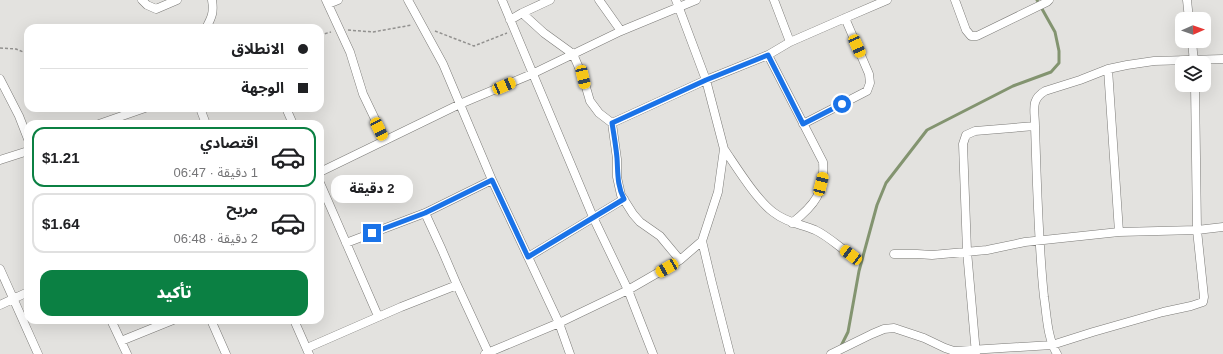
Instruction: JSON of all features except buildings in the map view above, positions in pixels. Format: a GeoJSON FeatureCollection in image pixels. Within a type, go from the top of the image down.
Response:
{"type":"FeatureCollection","features":[{"type":"Feature","properties":{"kind":"street"},"geometry":{"type":"LineString","coordinates":[[142,0],[147,5],[156,9],[177,0]]}},
{"type":"Feature","properties":{"kind":"street"},"geometry":{"type":"LineString","coordinates":[[208,24],[213,10],[212,0]]}},
{"type":"Feature","properties":{"kind":"street"},"geometry":{"type":"LineString","coordinates":[[338,0],[327,2],[350,52],[363,94],[385,140]]}},
{"type":"Feature","properties":{"kind":"street"},"geometry":{"type":"LineString","coordinates":[[408,0],[444,64],[492,180],[558,323],[570,354]]}},
{"type":"Feature","properties":{"kind":"street"},"geometry":{"type":"LineString","coordinates":[[502,0],[593,217],[628,290],[653,354]]}},
{"type":"Feature","properties":{"kind":"street"},"geometry":{"type":"LineString","coordinates":[[510,20],[550,0]]}},
{"type":"Feature","properties":{"kind":"street"},"geometry":{"type":"LineString","coordinates":[[599,0],[621,31]]}},
{"type":"Feature","properties":{"kind":"street"},"geometry":{"type":"LineString","coordinates":[[324,170],[460,104],[532,74],[678,4],[696,0]]}},
{"type":"Feature","properties":{"kind":"street"},"geometry":{"type":"LineString","coordinates":[[774,0],[790,42]]}},
{"type":"Feature","properties":{"kind":"street"},"geometry":{"type":"LineString","coordinates":[[612,123],[706,80],[768,55],[790,42],[887,0]]}},
{"type":"Feature","properties":{"kind":"street"},"geometry":{"type":"LineString","coordinates":[[955,0],[966,30],[971,36],[977,36],[1049,0]]}},
{"type":"Feature","properties":{"kind":"street"},"geometry":{"type":"LineString","coordinates":[[1187,0],[1189,12]]}},
{"type":"Feature","properties":{"kind":"street"},"geometry":{"type":"LineString","coordinates":[[678,4],[706,80],[724,149],[746,181],[773,212],[792,223],[822,234],[851,255]]}},
{"type":"Feature","properties":{"kind":"street"},"geometry":{"type":"LineString","coordinates":[[522,13],[544,33],[573,54],[583,77],[590,101],[599,113],[612,123],[617,159],[617,176],[620,191],[624,199],[632,214],[640,222],[660,236],[680,260]]}},
{"type":"Feature","properties":{"kind":"street"},"geometry":{"type":"LineString","coordinates":[[803,124],[867,91],[870,82],[870,74],[844,18]]}},
{"type":"Feature","properties":{"kind":"street"},"geometry":{"type":"LineString","coordinates":[[768,55],[823,162],[824,174],[815,202],[805,213],[792,223]]}},
{"type":"Feature","properties":{"kind":"street"},"geometry":{"type":"LineString","coordinates":[[1211,60],[1223,59]]}},
{"type":"Feature","properties":{"kind":"street"},"geometry":{"type":"LineString","coordinates":[[1057,354],[1052,345],[1047,319],[1039,240],[1034,103],[1041,94],[1108,69],[1127,64],[1145,62],[1175,62]]}},
{"type":"Feature","properties":{"kind":"street"},"geometry":{"type":"LineString","coordinates":[[1108,69],[1119,232]]}},
{"type":"Feature","properties":{"kind":"street"},"geometry":{"type":"LineString","coordinates":[[0,79],[24,129]]}},
{"type":"Feature","properties":{"kind":"street"},"geometry":{"type":"LineString","coordinates":[[832,354],[872,334],[884,329],[894,328],[924,338],[954,351],[976,352],[1052,345],[1163,312],[1203,302],[1204,297],[1197,230],[1195,92]]}},
{"type":"Feature","properties":{"kind":"street"},"geometry":{"type":"LineString","coordinates":[[113,120],[134,112]]}},
{"type":"Feature","properties":{"kind":"street"},"geometry":{"type":"LineString","coordinates":[[976,352],[967,251],[963,144],[966,135],[976,131],[1035,126]]}},
{"type":"Feature","properties":{"kind":"street"},"geometry":{"type":"LineString","coordinates":[[425,213],[486,353],[558,323],[628,290],[680,260],[702,241],[718,192],[724,149]]}},
{"type":"Feature","properties":{"kind":"street"},"geometry":{"type":"LineString","coordinates":[[0,160],[24,152]]}},
{"type":"Feature","properties":{"kind":"street"},"geometry":{"type":"LineString","coordinates":[[346,243],[425,213],[492,180]]}},
{"type":"Feature","properties":{"kind":"street"},"geometry":{"type":"LineString","coordinates":[[324,193],[378,316]]}},
{"type":"Feature","properties":{"kind":"street"},"geometry":{"type":"LineString","coordinates":[[528,257],[624,199]]}},
{"type":"Feature","properties":{"kind":"street"},"geometry":{"type":"LineString","coordinates":[[894,254],[932,255],[987,250],[1039,240],[1119,232],[1197,230],[1223,227]]}},
{"type":"Feature","properties":{"kind":"street"},"geometry":{"type":"LineString","coordinates":[[702,241],[730,354]]}},
{"type":"Feature","properties":{"kind":"street"},"geometry":{"type":"LineString","coordinates":[[0,269],[24,321]]}},
{"type":"Feature","properties":{"kind":"street"},"geometry":{"type":"LineString","coordinates":[[296,324],[308,351],[378,316],[457,285]]}},
{"type":"Feature","properties":{"kind":"street"},"geometry":{"type":"LineString","coordinates":[[0,304],[24,294]]}},
{"type":"Feature","properties":{"kind":"street"},"geometry":{"type":"LineString","coordinates":[[25,324],[38,354]]}},
{"type":"Feature","properties":{"kind":"street"},"geometry":{"type":"LineString","coordinates":[[113,324],[127,354]]}},
{"type":"Feature","properties":{"kind":"street"},"geometry":{"type":"LineString","coordinates":[[121,342],[164,324]]}},
{"type":"Feature","properties":{"kind":"street"},"geometry":{"type":"LineString","coordinates":[[213,324],[226,354]]}},
{"type":"Feature","properties":{"kind":"path"},"geometry":{"type":"LineString","coordinates":[[324,34],[340,29],[372,32],[405,26],[424,26],[474,46],[515,30]]}},
{"type":"Feature","properties":{"kind":"path"},"geometry":{"type":"LineString","coordinates":[[0,48],[16,49],[24,52]]}},
{"type":"Feature","properties":{"kind":"waterway"},"geometry":{"type":"LineString","coordinates":[[841,346],[848,332],[859,271],[877,205],[886,183],[927,130],[1013,86],[1051,72],[1059,63],[1059,51],[1055,32],[1037,0]]}},
{"type":"Feature","properties":{"kind":"route"},"geometry":{"type":"LineString","coordinates":[[372,233],[425,213],[492,180],[528,257],[624,199],[619,187],[617,176],[617,159],[612,123],[706,80],[768,55],[803,124],[842,104]]}}]}
